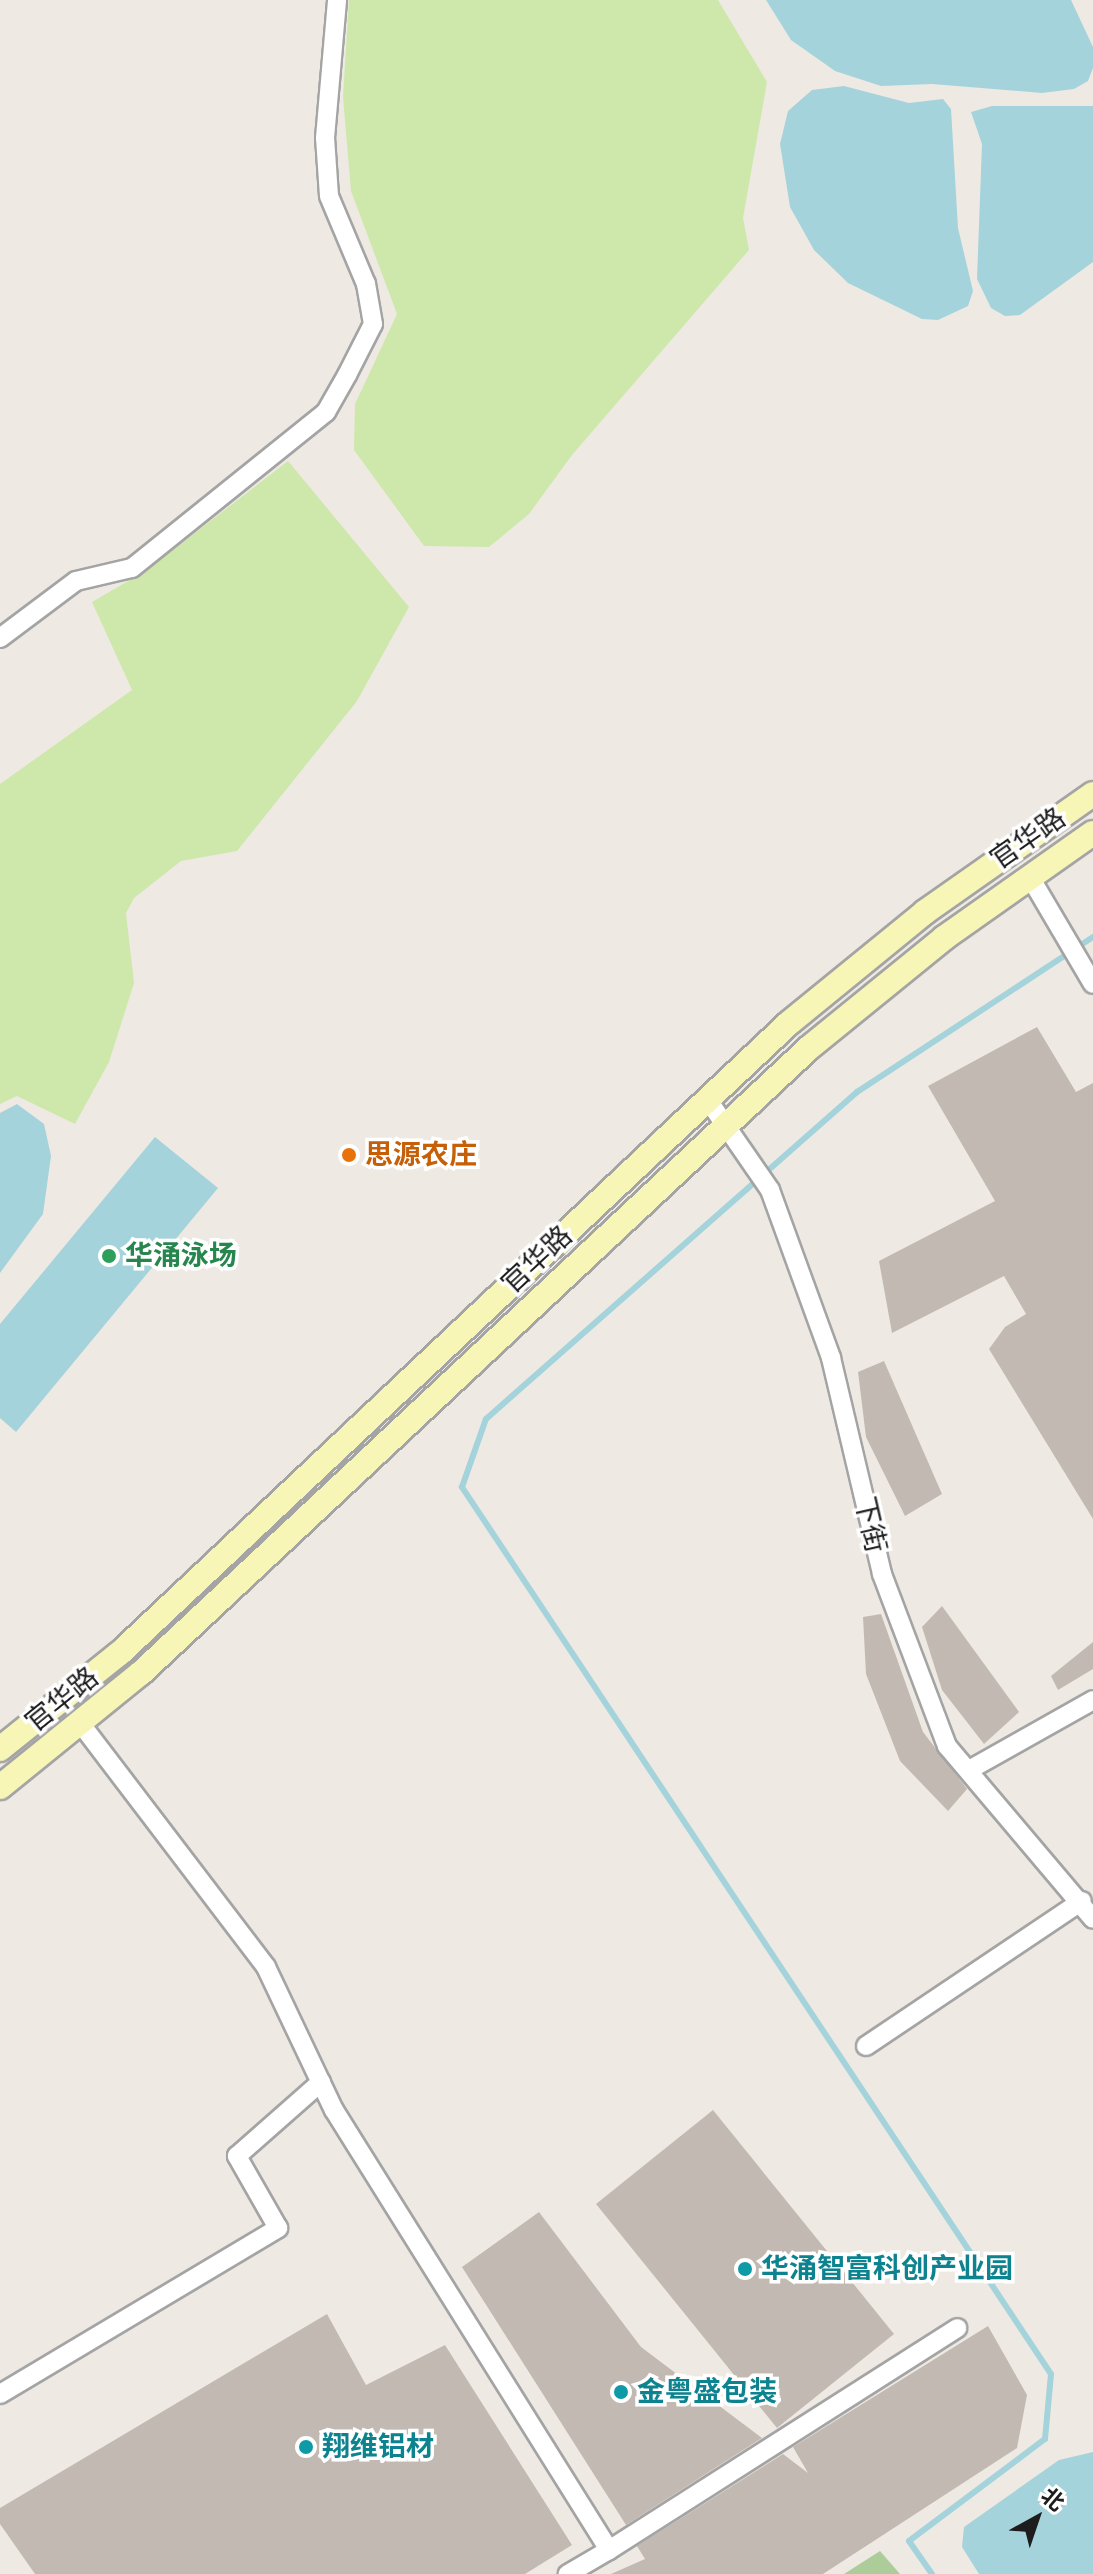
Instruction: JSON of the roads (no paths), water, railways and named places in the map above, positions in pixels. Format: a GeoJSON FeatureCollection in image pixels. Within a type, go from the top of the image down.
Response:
{"type":"FeatureCollection","features":[{"type":"Feature","properties":{"kind":"main road","name":"官华路"},"geometry":{"type":"LineString","coordinates":[[0,1749],[120,1653],[789,1023],[925,912],[1093,794]]}},
{"type":"Feature","properties":{"kind":"main road","name":"官华路"},"geometry":{"type":"LineString","coordinates":[[0,1787],[81,1724],[810,1047],[944,938],[1093,833]]}},
{"type":"Feature","properties":{"kind":"street"},"geometry":{"type":"LineString","coordinates":[[0,638],[76,581],[132,568],[316,421],[347,375],[373,324],[366,284],[329,196],[325,138],[337,0]]}},
{"type":"Feature","properties":{"kind":"street"},"geometry":{"type":"LineString","coordinates":[[1030,877],[1093,984]]}},
{"type":"Feature","properties":{"kind":"street","name":"下街"},"geometry":{"type":"LineString","coordinates":[[708,1100],[770,1190],[831,1358],[882,1574],[947,1746],[1082,1901],[1093,1919]]}},
{"type":"Feature","properties":{"kind":"street"},"geometry":{"type":"LineString","coordinates":[[969,1770],[1093,1700]]}},
{"type":"Feature","properties":{"kind":"street"},"geometry":{"type":"LineString","coordinates":[[81,1724],[266,1967],[321,2082],[609,2550]]}},
{"type":"Feature","properties":{"kind":"street"},"geometry":{"type":"LineString","coordinates":[[866,2046],[1082,1901]]}},
{"type":"Feature","properties":{"kind":"street"},"geometry":{"type":"LineString","coordinates":[[0,2394],[278,2228],[237,2156],[321,2082]]}},
{"type":"Feature","properties":{"kind":"street"},"geometry":{"type":"LineString","coordinates":[[568,2574],[957,2328]]}},
{"type":"Feature","properties":{"kind":"water"},"geometry":{"type":"Polygon","coordinates":[[[766,0],[1071,0],[1093,47],[1093,68],[1088,81],[1074,89],[1042,93],[932,84],[881,86],[835,71],[791,40],[766,0]]]}},
{"type":"Feature","properties":{"kind":"water"},"geometry":{"type":"Polygon","coordinates":[[[844,86],[909,103],[943,99],[951,109],[958,228],[973,291],[968,306],[938,320],[922,319],[848,283],[814,250],[790,207],[780,144],[788,111],[812,90],[844,86]]]}},
{"type":"Feature","properties":{"kind":"water"},"geometry":{"type":"Polygon","coordinates":[[[992,106],[1093,106],[1093,262],[1020,315],[1005,316],[991,308],[977,279],[982,144],[971,112],[992,106]]]}},
{"type":"Feature","properties":{"kind":"water"},"geometry":{"type":"Polygon","coordinates":[[[17,1104],[44,1124],[51,1156],[43,1214],[0,1273],[0,1113],[17,1104]]]}},
{"type":"Feature","properties":{"kind":"water","name":"华涌泳场"},"geometry":{"type":"Polygon","coordinates":[[[155,1137],[218,1188],[16,1432],[0,1418],[0,1324],[155,1137]]]}},
{"type":"Feature","properties":{"kind":"water"},"geometry":{"type":"Polygon","coordinates":[[[1093,2452],[1093,2574],[979,2574],[962,2547],[964,2527],[1059,2460],[1093,2452]]]}},
{"type":"Feature","properties":{"kind":"waterway"},"geometry":{"type":"LineString","coordinates":[[932,2574],[909,2541],[1045,2439],[1051,2374],[462,1487],[486,1419],[857,1092],[1093,937]]}},
{"type":"Feature","properties":{"kind":"place","name":"思源农庄"},"geometry":{"type":"Point","coordinates":[349,1155]}},
{"type":"Feature","properties":{"kind":"place","name":"华涌泳场"},"geometry":{"type":"Point","coordinates":[109,1256]}},
{"type":"Feature","properties":{"kind":"place","name":"华涌智富科创产业园"},"geometry":{"type":"Point","coordinates":[745,2269]}},
{"type":"Feature","properties":{"kind":"place","name":"金粤盛包装"},"geometry":{"type":"Point","coordinates":[621,2392]}},
{"type":"Feature","properties":{"kind":"place","name":"翔维铝材"},"geometry":{"type":"Point","coordinates":[306,2447]}}]}
